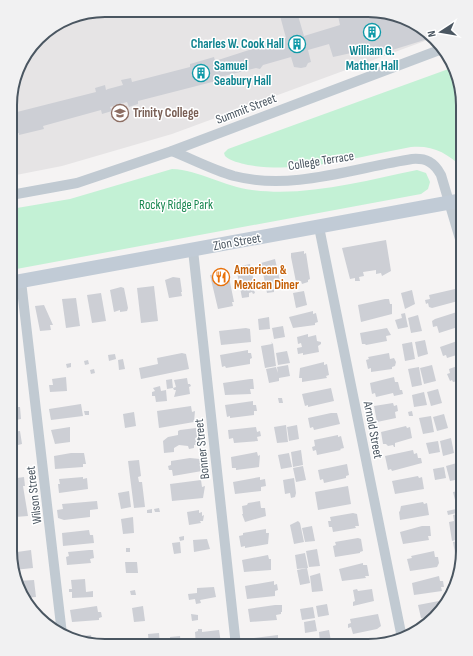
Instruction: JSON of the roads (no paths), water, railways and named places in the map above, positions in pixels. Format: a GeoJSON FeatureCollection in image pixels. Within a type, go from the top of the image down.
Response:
{"type":"FeatureCollection","features":[{"type":"Feature","properties":{"kind":"main road","name":"Zion Street"},"geometry":{"type":"LineString","coordinates":[[17,282],[456,201]]}},
{"type":"Feature","properties":{"kind":"street","name":"Summit Street"},"geometry":{"type":"LineString","coordinates":[[17,194],[77,183],[172,151],[434,52]]}},
{"type":"Feature","properties":{"kind":"street","name":"College Terrace"},"geometry":{"type":"LineString","coordinates":[[172,151],[234,176],[269,181],[303,180],[412,158],[427,160],[438,168],[456,199]]}},
{"type":"Feature","properties":{"kind":"street","name":"Arnold Street"},"geometry":{"type":"LineString","coordinates":[[320,227],[401,632]]}},
{"type":"Feature","properties":{"kind":"street","name":"Bonner Street"},"geometry":{"type":"LineString","coordinates":[[193,250],[235,639]]}},
{"type":"Feature","properties":{"kind":"street","name":"Wilson Street"},"geometry":{"type":"LineString","coordinates":[[17,289],[52,539],[61,627]]}},
{"type":"Feature","properties":{"kind":"place","name":"William G. Mather Hall"},"geometry":{"type":"Point","coordinates":[372,32]}},
{"type":"Feature","properties":{"kind":"place","name":"Charles W. Cook Hall"},"geometry":{"type":"Point","coordinates":[297,44]}},
{"type":"Feature","properties":{"kind":"place","name":"Samuel Seabury Hall"},"geometry":{"type":"Point","coordinates":[201,73]}},
{"type":"Feature","properties":{"kind":"place","name":"Trinity College"},"geometry":{"type":"Point","coordinates":[120,113]}},
{"type":"Feature","properties":{"kind":"place","name":"American & Mexican Diner"},"geometry":{"type":"Point","coordinates":[221,277]}},
{"type":"Feature","properties":{"kind":"park label","name":"Rocky Ridge Park"},"geometry":{"type":"Point","coordinates":[176,205]}}]}
